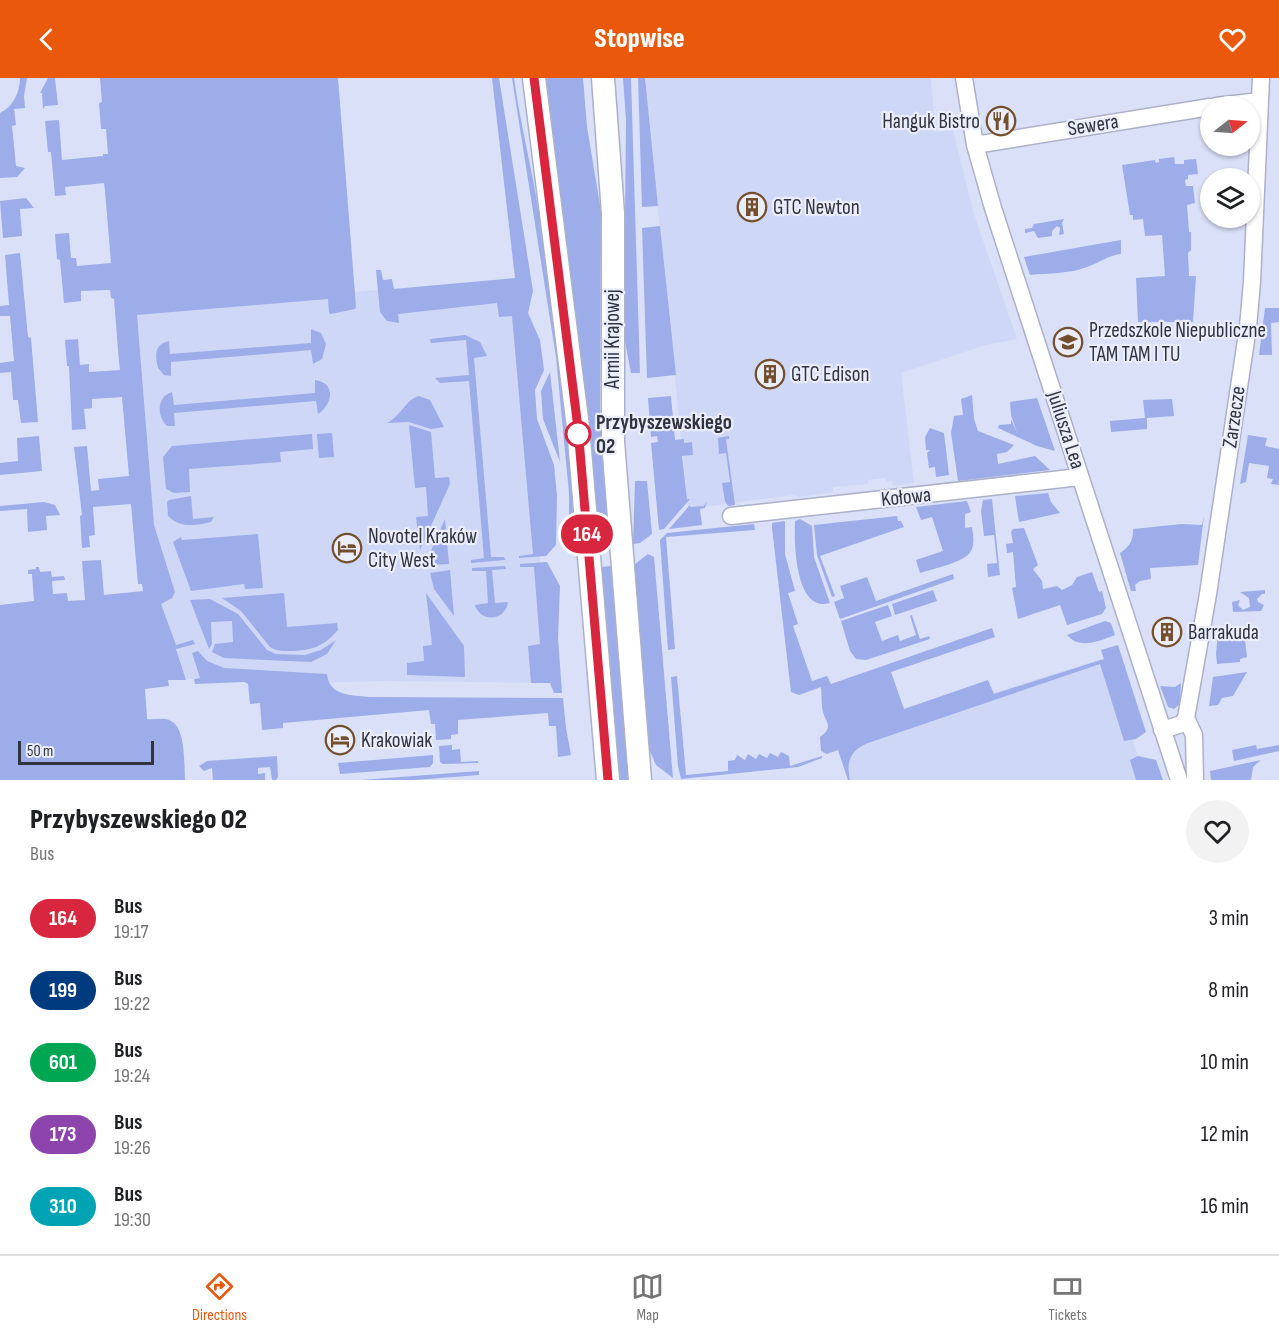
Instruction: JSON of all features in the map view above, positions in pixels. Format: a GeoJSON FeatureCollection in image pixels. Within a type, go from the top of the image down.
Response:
{"type":"FeatureCollection","features":[{"type":"Feature","properties":{"kind":"main road","name":"Armii Krajowej"},"geometry":{"type":"LineString","coordinates":[[534,78],[578,428],[608,780]]}},
{"type":"Feature","properties":{"kind":"main road","name":"Armii Krajowej"},"geometry":{"type":"LineString","coordinates":[[603,78],[613,213],[613,442],[640,780]]}},
{"type":"Feature","properties":{"kind":"street","name":"Juliusza Lea"},"geometry":{"type":"LineString","coordinates":[[964,78],[975,145],[993,208],[1179,780]]}},
{"type":"Feature","properties":{"kind":"street","name":"Zarzecze"},"geometry":{"type":"LineString","coordinates":[[1260,101],[1261,78]]}},
{"type":"Feature","properties":{"kind":"street","name":"Sewera"},"geometry":{"type":"LineString","coordinates":[[975,145],[1200,109]]}},
{"type":"Feature","properties":{"kind":"street","name":"Zarzecze"},"geometry":{"type":"LineString","coordinates":[[1196,780],[1194,735],[1186,718],[1208,594],[1248,327],[1257,156]]}},
{"type":"Feature","properties":{"kind":"street","name":"Kołowa"},"geometry":{"type":"LineString","coordinates":[[732,516],[1080,477]]}},
{"type":"Feature","properties":{"kind":"street"},"geometry":{"type":"LineString","coordinates":[[1162,730],[1184,723],[1186,718]]}},
{"type":"Feature","properties":{"kind":"shaded area"},"geometry":{"type":"Polygon","coordinates":[[[20,78],[27,78],[25,108],[14,109],[16,125],[12,126],[16,166],[25,168],[17,177],[0,178],[0,113],[9,107],[15,98],[20,78]]]}},
{"type":"Feature","properties":{"kind":"shaded area"},"geometry":{"type":"Polygon","coordinates":[[[48,78],[55,78],[58,105],[45,106],[43,109],[42,93],[40,93],[48,78]]]}},
{"type":"Feature","properties":{"kind":"shaded area"},"geometry":{"type":"Polygon","coordinates":[[[100,78],[338,78],[356,307],[331,314],[328,299],[137,315],[154,525],[175,592],[172,598],[161,604],[176,645],[193,640],[195,644],[176,649],[186,680],[168,680],[169,686],[145,689],[147,719],[166,719],[176,725],[182,739],[185,780],[0,780],[0,605],[34,601],[32,574],[28,574],[28,570],[36,569],[36,567],[39,567],[40,572],[51,571],[52,577],[64,576],[65,580],[52,581],[53,594],[67,593],[68,601],[85,600],[82,561],[101,560],[104,595],[143,591],[142,584],[138,584],[131,504],[93,507],[95,535],[89,536],[90,547],[82,548],[80,516],[82,515],[74,447],[87,446],[91,491],[99,490],[98,479],[129,476],[122,397],[92,399],[92,408],[84,409],[86,429],[72,430],[69,366],[67,366],[65,340],[78,339],[80,365],[89,364],[89,372],[120,370],[114,299],[111,298],[110,290],[81,291],[81,301],[64,303],[55,234],[69,233],[71,258],[76,258],[77,266],[111,263],[105,191],[104,183],[65,187],[66,195],[55,196],[51,152],[48,152],[45,121],[59,120],[62,160],[108,154],[106,129],[101,129],[100,78]]]}},
{"type":"Feature","properties":{"kind":"shaded area"},"geometry":{"type":"Polygon","coordinates":[[[492,78],[499,78],[533,291],[528,313],[540,340],[544,370],[535,390],[537,419],[554,465],[557,496],[556,545],[546,556],[519,558],[519,556],[533,554],[512,316],[499,317],[497,303],[398,314],[399,323],[387,321],[380,312],[376,270],[381,270],[383,280],[392,279],[394,289],[515,278],[492,78]]]}},
{"type":"Feature","properties":{"kind":"shaded area"},"geometry":{"type":"Polygon","coordinates":[[[512,78],[514,78],[536,196],[551,297],[577,549],[570,546],[569,542],[569,493],[556,357],[512,78]]]}},
{"type":"Feature","properties":{"kind":"shaded area"},"geometry":{"type":"Polygon","coordinates":[[[546,78],[583,78],[587,127],[601,211],[600,406],[610,546],[600,547],[588,418],[546,78]]]}},
{"type":"Feature","properties":{"kind":"shaded area"},"geometry":{"type":"Polygon","coordinates":[[[623,78],[631,78],[640,373],[631,373],[624,336],[626,120],[623,78]]]}},
{"type":"Feature","properties":{"kind":"shaded area"},"geometry":{"type":"Polygon","coordinates":[[[638,78],[645,78],[658,206],[642,207],[638,78]]]}},
{"type":"Feature","properties":{"kind":"shaded area"},"geometry":{"type":"Polygon","coordinates":[[[645,78],[931,78],[935,132],[953,130],[974,214],[1017,339],[986,345],[901,373],[914,483],[893,486],[892,481],[887,482],[885,478],[868,480],[868,484],[833,487],[833,492],[688,509],[645,78]]]}},
{"type":"Feature","properties":{"kind":"shaded area"},"geometry":{"type":"Polygon","coordinates":[[[1174,157],[1175,164],[1184,164],[1184,160],[1196,159],[1198,174],[1188,175],[1188,179],[1185,180],[1186,186],[1193,186],[1195,203],[1187,205],[1189,232],[1191,232],[1191,250],[1188,253],[1189,276],[1196,276],[1193,322],[1138,322],[1136,278],[1165,276],[1162,235],[1145,236],[1143,219],[1133,220],[1133,215],[1130,215],[1122,165],[1155,160],[1156,163],[1159,159],[1174,157]]]}},
{"type":"Feature","properties":{"kind":"shaded area"},"geometry":{"type":"Polygon","coordinates":[[[26,198],[34,208],[20,209],[22,236],[3,238],[0,201],[26,198]]]}},
{"type":"Feature","properties":{"kind":"shaded area"},"geometry":{"type":"Polygon","coordinates":[[[1064,219],[1062,223],[1064,234],[1059,235],[1060,228],[1057,226],[1052,231],[1052,236],[1038,238],[1034,231],[1025,233],[1025,229],[1032,228],[1034,224],[1064,219]]]}},
{"type":"Feature","properties":{"kind":"shaded area"},"geometry":{"type":"Polygon","coordinates":[[[660,226],[676,375],[647,378],[642,228],[660,226]]]}},
{"type":"Feature","properties":{"kind":"shaded area"},"geometry":{"type":"Polygon","coordinates":[[[1121,240],[1121,254],[1073,271],[1030,275],[1024,257],[1121,240]]]}},
{"type":"Feature","properties":{"kind":"shaded area"},"geometry":{"type":"Polygon","coordinates":[[[20,253],[28,337],[31,338],[38,422],[21,423],[18,400],[13,400],[11,372],[0,373],[0,363],[14,361],[10,316],[0,316],[0,306],[9,305],[5,255],[20,253]]]}},
{"type":"Feature","properties":{"kind":"shaded area"},"geometry":{"type":"Polygon","coordinates":[[[515,279],[551,683],[385,681],[319,683],[262,691],[240,678],[186,679],[153,596],[126,310],[515,279]]]}},
{"type":"Feature","properties":{"kind":"shaded area"},"geometry":{"type":"Polygon","coordinates":[[[1265,308],[1279,308],[1279,322],[1271,323],[1272,355],[1259,355],[1265,308]]]}},
{"type":"Feature","properties":{"kind":"shaded area"},"geometry":{"type":"Polygon","coordinates":[[[311,329],[321,333],[326,344],[322,359],[313,364],[311,350],[171,362],[171,376],[164,375],[158,368],[156,355],[158,348],[169,341],[170,354],[311,343],[311,329]]]}},
{"type":"Feature","properties":{"kind":"shaded area"},"geometry":{"type":"Polygon","coordinates":[[[465,335],[480,342],[487,356],[474,358],[491,557],[504,557],[505,560],[471,563],[471,560],[484,558],[469,381],[440,383],[435,378],[469,375],[466,340],[431,343],[430,339],[465,335]]]}},
{"type":"Feature","properties":{"kind":"shaded area"},"geometry":{"type":"Polygon","coordinates":[[[550,372],[560,462],[543,419],[541,391],[550,372]]]}},
{"type":"Feature","properties":{"kind":"shaded area"},"geometry":{"type":"Polygon","coordinates":[[[315,380],[327,385],[330,395],[327,405],[318,414],[316,401],[174,413],[175,426],[167,426],[161,417],[161,402],[167,394],[172,392],[174,405],[315,393],[315,380]]]}},
{"type":"Feature","properties":{"kind":"shaded area"},"geometry":{"type":"Polygon","coordinates":[[[972,395],[974,419],[978,431],[1014,445],[1007,452],[997,454],[998,464],[1035,456],[1050,470],[958,481],[951,433],[954,416],[963,415],[961,399],[972,395]]]}},
{"type":"Feature","properties":{"kind":"shaded area"},"geometry":{"type":"Polygon","coordinates":[[[419,396],[430,400],[444,427],[431,429],[409,422],[387,423],[411,400],[419,396]]]}},
{"type":"Feature","properties":{"kind":"shaded area"},"geometry":{"type":"Polygon","coordinates":[[[671,396],[675,440],[684,439],[684,443],[692,442],[693,455],[682,456],[687,499],[690,499],[664,529],[659,530],[651,443],[658,442],[657,436],[651,437],[648,398],[671,396]]]}},
{"type":"Feature","properties":{"kind":"shaded area"},"geometry":{"type":"Polygon","coordinates":[[[1037,398],[1055,451],[1037,446],[998,428],[999,425],[1011,424],[1011,419],[1017,433],[1011,415],[1010,402],[1037,398]]]}},
{"type":"Feature","properties":{"kind":"shaded area"},"geometry":{"type":"Polygon","coordinates":[[[1172,399],[1174,416],[1147,418],[1147,429],[1111,432],[1110,421],[1145,418],[1143,400],[1172,399]]]}},
{"type":"Feature","properties":{"kind":"shaded area"},"geometry":{"type":"Polygon","coordinates":[[[409,425],[431,432],[435,478],[449,477],[450,484],[420,550],[416,517],[428,516],[426,487],[415,488],[409,425]]]}},
{"type":"Feature","properties":{"kind":"shaded area"},"geometry":{"type":"Polygon","coordinates":[[[930,428],[944,433],[949,475],[936,477],[935,467],[929,468],[927,453],[930,450],[926,450],[925,437],[930,428]]]}},
{"type":"Feature","properties":{"kind":"shaded area"},"geometry":{"type":"Polygon","coordinates":[[[332,433],[334,457],[319,458],[317,434],[332,433]]]}},
{"type":"Feature","properties":{"kind":"shaded area"},"geometry":{"type":"Polygon","coordinates":[[[312,434],[313,449],[280,452],[281,462],[189,469],[190,492],[174,493],[166,489],[163,457],[172,446],[312,434]]]}},
{"type":"Feature","properties":{"kind":"shaded area"},"geometry":{"type":"Polygon","coordinates":[[[1248,435],[1267,438],[1265,446],[1279,449],[1279,485],[1271,484],[1273,479],[1267,478],[1269,466],[1249,463],[1246,482],[1240,484],[1248,435]]]}},
{"type":"Feature","properties":{"kind":"shaded area"},"geometry":{"type":"Polygon","coordinates":[[[39,436],[42,471],[0,475],[0,463],[18,461],[17,438],[39,436]]]}},
{"type":"Feature","properties":{"kind":"shaded area"},"geometry":{"type":"Polygon","coordinates":[[[729,436],[729,439],[726,439],[735,505],[728,506],[722,483],[730,482],[726,453],[719,454],[718,438],[729,436]]]}},
{"type":"Feature","properties":{"kind":"shaded area"},"geometry":{"type":"Polygon","coordinates":[[[635,481],[647,481],[652,534],[640,543],[633,544],[635,481]]]}},
{"type":"Feature","properties":{"kind":"shaded area"},"geometry":{"type":"Polygon","coordinates":[[[1048,493],[1051,502],[1060,513],[1019,522],[1015,496],[1048,493]]]}},
{"type":"Feature","properties":{"kind":"shaded area"},"geometry":{"type":"Polygon","coordinates":[[[191,496],[193,519],[214,517],[211,522],[188,525],[177,523],[168,516],[167,502],[169,500],[191,496]]]}},
{"type":"Feature","properties":{"kind":"shaded area"},"geometry":{"type":"Polygon","coordinates":[[[992,499],[1000,575],[988,577],[987,564],[997,563],[994,535],[984,536],[981,511],[983,500],[992,499]]]}},
{"type":"Feature","properties":{"kind":"shaded area"},"geometry":{"type":"Polygon","coordinates":[[[707,501],[705,508],[700,509],[702,525],[669,529],[690,505],[690,507],[704,506],[707,501]]]}},
{"type":"Feature","properties":{"kind":"shaded area"},"geometry":{"type":"Polygon","coordinates":[[[967,501],[971,512],[965,514],[965,528],[972,527],[971,551],[963,559],[920,573],[916,560],[943,551],[932,517],[921,520],[916,507],[967,501]]]}},
{"type":"Feature","properties":{"kind":"shaded area"},"geometry":{"type":"Polygon","coordinates":[[[44,502],[55,505],[60,515],[46,516],[47,530],[28,532],[27,509],[0,511],[0,506],[44,502]]]}},
{"type":"Feature","properties":{"kind":"shaded area"},"geometry":{"type":"Polygon","coordinates":[[[897,516],[898,521],[901,521],[904,527],[820,556],[835,596],[832,597],[817,555],[814,525],[897,516]]]}},
{"type":"Feature","properties":{"kind":"shaded area"},"geometry":{"type":"Polygon","coordinates":[[[1204,516],[1198,565],[1150,568],[1151,579],[1140,581],[1135,585],[1136,591],[1131,591],[1120,553],[1130,543],[1133,529],[1182,524],[1202,525],[1204,516]]]}},
{"type":"Feature","properties":{"kind":"shaded area"},"geometry":{"type":"Polygon","coordinates":[[[445,519],[449,564],[430,565],[430,553],[445,519]]]}},
{"type":"Feature","properties":{"kind":"shaded area"},"geometry":{"type":"Polygon","coordinates":[[[800,519],[812,526],[814,557],[830,603],[818,603],[810,598],[803,587],[795,544],[795,521],[800,519]]]}},
{"type":"Feature","properties":{"kind":"shaded area"},"geometry":{"type":"Polygon","coordinates":[[[785,521],[785,554],[795,591],[788,593],[798,624],[793,626],[812,681],[827,676],[831,684],[992,628],[995,637],[891,672],[904,709],[988,680],[994,694],[1104,659],[1101,650],[1118,645],[1146,732],[1136,739],[1124,741],[1100,664],[868,743],[853,753],[849,762],[850,780],[848,780],[838,750],[827,754],[821,751],[820,737],[828,728],[822,709],[821,687],[799,695],[791,692],[772,528],[772,523],[785,521]]]}},
{"type":"Feature","properties":{"kind":"shaded area"},"geometry":{"type":"Polygon","coordinates":[[[754,524],[755,530],[666,537],[675,649],[668,650],[660,540],[667,533],[754,524]]]}},
{"type":"Feature","properties":{"kind":"shaded area"},"geometry":{"type":"Polygon","coordinates":[[[1024,528],[1038,565],[1033,569],[1042,581],[1043,589],[1057,586],[1062,590],[1072,585],[1077,577],[1092,572],[1099,592],[1102,591],[1106,608],[1102,614],[1067,625],[1060,605],[1018,619],[1012,588],[1016,587],[1013,552],[1007,553],[1006,544],[1013,543],[1011,532],[1013,529],[1024,528]]]}},
{"type":"Feature","properties":{"kind":"shaded area"},"geometry":{"type":"Polygon","coordinates":[[[258,534],[263,588],[245,589],[244,584],[191,591],[173,542],[181,537],[182,540],[258,534]]]}},
{"type":"Feature","properties":{"kind":"shaded area"},"geometry":{"type":"Polygon","coordinates":[[[648,554],[654,557],[673,778],[656,765],[647,744],[649,743],[634,565],[648,554]]]}},
{"type":"Feature","properties":{"kind":"shaded area"},"geometry":{"type":"Polygon","coordinates":[[[547,562],[560,586],[558,638],[562,693],[554,693],[550,683],[531,683],[528,646],[540,644],[534,567],[520,567],[520,564],[547,562]]]}},
{"type":"Feature","properties":{"kind":"shaded area"},"geometry":{"type":"Polygon","coordinates":[[[505,566],[506,569],[492,570],[495,603],[508,602],[506,608],[498,616],[482,615],[475,605],[488,603],[486,571],[472,571],[472,568],[505,566]]]}},
{"type":"Feature","properties":{"kind":"shaded area"},"geometry":{"type":"Polygon","coordinates":[[[611,566],[629,780],[619,780],[601,567],[611,566]]]}},
{"type":"Feature","properties":{"kind":"shaded area"},"geometry":{"type":"Polygon","coordinates":[[[450,570],[454,616],[434,589],[430,573],[450,570]]]}},
{"type":"Feature","properties":{"kind":"shaded area"},"geometry":{"type":"Polygon","coordinates":[[[953,574],[954,579],[840,619],[834,602],[844,598],[840,586],[867,577],[876,601],[953,574]]]}},
{"type":"Feature","properties":{"kind":"shaded area"},"geometry":{"type":"Polygon","coordinates":[[[933,590],[937,601],[895,615],[892,604],[933,590]]]}},
{"type":"Feature","properties":{"kind":"shaded area"},"geometry":{"type":"Polygon","coordinates":[[[1265,590],[1265,594],[1257,599],[1264,605],[1261,611],[1233,612],[1232,602],[1240,600],[1238,605],[1243,610],[1250,607],[1249,598],[1240,592],[1265,590]]]}},
{"type":"Feature","properties":{"kind":"shaded area"},"geometry":{"type":"Polygon","coordinates":[[[284,593],[287,627],[337,623],[338,630],[322,644],[310,649],[277,650],[270,647],[241,611],[222,598],[284,593]]]}},
{"type":"Feature","properties":{"kind":"shaded area"},"geometry":{"type":"Polygon","coordinates":[[[426,593],[464,646],[465,677],[407,675],[407,663],[424,661],[423,646],[432,645],[426,593]]]}},
{"type":"Feature","properties":{"kind":"shaded area"},"geometry":{"type":"Polygon","coordinates":[[[210,599],[238,614],[267,650],[276,654],[305,655],[321,650],[336,640],[327,654],[311,662],[224,658],[212,652],[215,644],[233,642],[232,621],[211,622],[212,644],[209,649],[190,600],[210,599]]]}},
{"type":"Feature","properties":{"kind":"shaded area"},"geometry":{"type":"Polygon","coordinates":[[[888,605],[892,616],[875,622],[882,641],[898,635],[900,641],[916,635],[910,616],[912,615],[920,639],[929,636],[930,639],[866,660],[856,659],[850,651],[841,621],[888,605]]]}},
{"type":"Feature","properties":{"kind":"shaded area"},"geometry":{"type":"Polygon","coordinates":[[[1105,621],[1111,623],[1115,635],[1096,642],[1084,643],[1072,640],[1067,635],[1105,621]]]}},
{"type":"Feature","properties":{"kind":"shaded area"},"geometry":{"type":"Polygon","coordinates":[[[1244,629],[1241,636],[1245,640],[1247,657],[1240,659],[1240,662],[1217,664],[1218,632],[1244,629]]]}},
{"type":"Feature","properties":{"kind":"shaded area"},"geometry":{"type":"Polygon","coordinates":[[[198,651],[207,661],[224,668],[327,674],[332,687],[342,693],[355,696],[563,698],[571,755],[558,757],[556,726],[549,726],[548,713],[458,720],[458,734],[451,735],[451,739],[436,740],[435,724],[431,724],[429,710],[283,723],[283,728],[262,730],[260,703],[250,704],[248,684],[244,682],[195,684],[194,679],[200,678],[192,653],[198,651]]]}},
{"type":"Feature","properties":{"kind":"shaded area"},"geometry":{"type":"Polygon","coordinates":[[[1104,658],[1146,780],[848,780],[838,750],[905,721],[1104,658]]]}},
{"type":"Feature","properties":{"kind":"shaded area"},"geometry":{"type":"Polygon","coordinates":[[[1247,672],[1233,696],[1222,698],[1218,705],[1209,706],[1213,677],[1247,672]]]}},
{"type":"Feature","properties":{"kind":"shaded area"},"geometry":{"type":"Polygon","coordinates":[[[677,676],[686,775],[728,771],[728,761],[735,760],[737,755],[745,760],[748,754],[756,759],[759,754],[767,758],[770,753],[778,757],[781,752],[789,756],[790,766],[822,756],[822,758],[798,767],[681,779],[671,677],[677,676]]]}},
{"type":"Feature","properties":{"kind":"shaded area"},"geometry":{"type":"Polygon","coordinates":[[[1181,683],[1180,704],[1174,709],[1168,707],[1160,686],[1175,687],[1181,683]]]}},
{"type":"Feature","properties":{"kind":"shaded area"},"geometry":{"type":"Polygon","coordinates":[[[452,745],[452,750],[460,749],[461,762],[478,761],[478,763],[443,764],[440,762],[439,746],[452,745]]]}},
{"type":"Feature","properties":{"kind":"shaded area"},"geometry":{"type":"Polygon","coordinates":[[[1256,745],[1257,749],[1279,745],[1279,751],[1234,761],[1232,750],[1256,745]]]}},
{"type":"Feature","properties":{"kind":"shaded area"},"geometry":{"type":"Polygon","coordinates":[[[433,755],[433,763],[430,767],[340,774],[338,763],[433,755]]]}},
{"type":"Feature","properties":{"kind":"shaded area"},"geometry":{"type":"Polygon","coordinates":[[[277,756],[278,777],[276,780],[272,780],[270,767],[258,768],[258,774],[265,773],[265,780],[213,780],[212,768],[204,771],[199,766],[207,761],[277,756]]]}},
{"type":"Feature","properties":{"kind":"shaded area"},"geometry":{"type":"Polygon","coordinates":[[[1138,756],[1156,760],[1163,780],[1136,780],[1130,760],[1138,756]]]}},
{"type":"Feature","properties":{"kind":"shaded area"},"geometry":{"type":"Polygon","coordinates":[[[1261,760],[1253,767],[1251,780],[1211,780],[1210,771],[1261,760]]]}},
{"type":"Feature","properties":{"kind":"shaded area"},"geometry":{"type":"Polygon","coordinates":[[[479,771],[479,775],[415,780],[361,780],[479,771]]]}},
{"type":"Feature","properties":{"kind":"bus line","name":"164"},"geometry":{"type":"LineString","coordinates":[[534,78],[578,428],[608,780]]}},
{"type":"Feature","properties":{"kind":"place","name":"Hanguk Bistro"},"geometry":{"type":"Point","coordinates":[1001,121]}},
{"type":"Feature","properties":{"kind":"place","name":"GTC Newton"},"geometry":{"type":"Point","coordinates":[752,207]}},
{"type":"Feature","properties":{"kind":"place","name":"Przedszkole Niepubliczne TAM TAM I TU"},"geometry":{"type":"Point","coordinates":[1068,342]}},
{"type":"Feature","properties":{"kind":"place","name":"GTC Edison"},"geometry":{"type":"Point","coordinates":[770,374]}},
{"type":"Feature","properties":{"kind":"place","name":"Przybyszewskiego 02"},"geometry":{"type":"Point","coordinates":[578,434]}},
{"type":"Feature","properties":{"kind":"place","name":"Novotel Kraków City West"},"geometry":{"type":"Point","coordinates":[347,548]}},
{"type":"Feature","properties":{"kind":"place","name":"Barrakuda"},"geometry":{"type":"Point","coordinates":[1167,632]}},
{"type":"Feature","properties":{"kind":"place","name":"Krakowiak"},"geometry":{"type":"Point","coordinates":[340,740]}}]}
